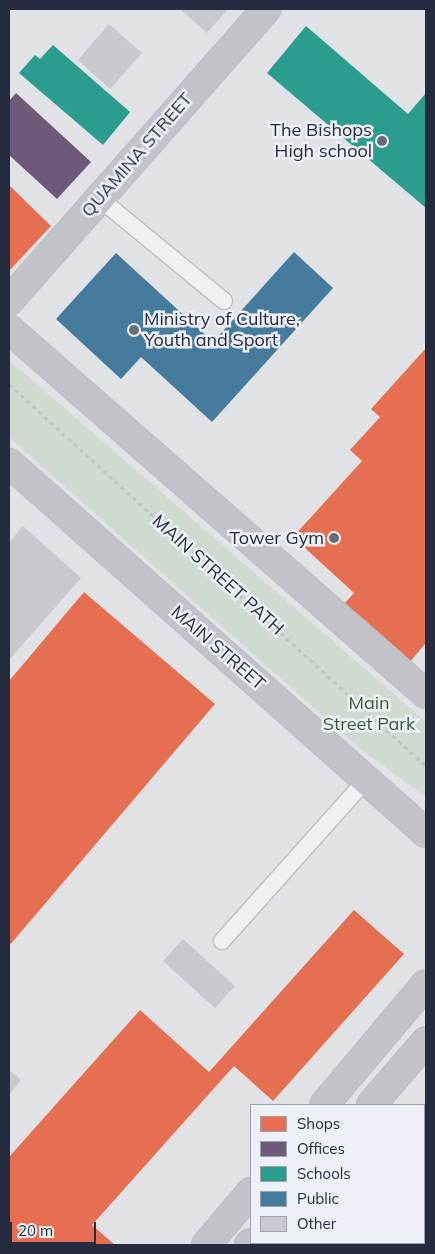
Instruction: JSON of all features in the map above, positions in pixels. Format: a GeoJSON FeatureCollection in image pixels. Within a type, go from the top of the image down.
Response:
{"type":"FeatureCollection","features":[{"type":"Feature","properties":{"kind":"main road","name":"QUAMINA STREET"},"geometry":{"type":"LineString","coordinates":[[9,301],[266,9]]}},
{"type":"Feature","properties":{"kind":"main road"},"geometry":{"type":"LineString","coordinates":[[9,329],[426,694]]}},
{"type":"Feature","properties":{"kind":"main road","name":"MAIN STREET"},"geometry":{"type":"LineString","coordinates":[[9,463],[426,832]]}},
{"type":"Feature","properties":{"kind":"main road"},"geometry":{"type":"LineString","coordinates":[[325,1104],[426,984]]}},
{"type":"Feature","properties":{"kind":"main road"},"geometry":{"type":"LineString","coordinates":[[372,1104],[426,1041]]}},
{"type":"Feature","properties":{"kind":"main road"},"geometry":{"type":"LineString","coordinates":[[206,1245],[250,1193]]}},
{"type":"Feature","properties":{"kind":"lane"},"geometry":{"type":"LineString","coordinates":[[99,198],[224,301]]}},
{"type":"Feature","properties":{"kind":"lane"},"geometry":{"type":"LineString","coordinates":[[222,940],[367,780]]}},
{"type":"Feature","properties":{"kind":"path","name":"MAIN STREET PATH"},"geometry":{"type":"LineString","coordinates":[[9,384],[426,766]]}},
{"type":"Feature","properties":{"kind":"green space","name":"Main Street Park"},"geometry":{"type":"Polygon","coordinates":[[[9,360],[426,722],[426,797],[358,747],[9,437],[9,360]]]}},
{"type":"Feature","properties":{"kind":"building: Shops"},"geometry":{"type":"Polygon","coordinates":[[[9,185],[51,226],[9,271],[9,185]]]}},
{"type":"Feature","properties":{"kind":"building: Shops"},"geometry":{"type":"Polygon","coordinates":[[[426,348],[426,643],[408,664],[343,605],[354,593],[293,537],[362,461],[350,450],[380,417],[371,409],[426,348]]]}},
{"type":"Feature","properties":{"kind":"building: Shops"},"geometry":{"type":"Polygon","coordinates":[[[84,592],[215,704],[9,946],[9,681],[84,592]]]}},
{"type":"Feature","properties":{"kind":"building: Shops"},"geometry":{"type":"Polygon","coordinates":[[[354,910],[404,954],[273,1101],[234,1066],[92,1225],[115,1245],[9,1245],[9,1157],[140,1010],[209,1072],[354,910]]]}},
{"type":"Feature","properties":{"kind":"building: Offices"},"geometry":{"type":"Polygon","coordinates":[[[16,93],[91,162],[57,199],[9,155],[9,101],[16,93]]]}},
{"type":"Feature","properties":{"kind":"building: Schools"},"geometry":{"type":"Polygon","coordinates":[[[306,26],[408,114],[426,93],[426,208],[267,73],[306,26]]]}},
{"type":"Feature","properties":{"kind":"building: Schools"},"geometry":{"type":"Polygon","coordinates":[[[53,45],[130,112],[103,145],[19,73],[35,55],[40,59],[53,45]]]}},
{"type":"Feature","properties":{"kind":"building: Public","name":"Ministry of Culture, Youth and Sport"},"geometry":{"type":"Polygon","coordinates":[[[294,252],[333,288],[212,422],[141,357],[121,379],[56,319],[116,253],[213,342],[294,252]]]}},
{"type":"Feature","properties":{"kind":"building: Public"},"geometry":{"type":"Polygon","coordinates":[[[426,1128],[426,1245],[415,1245],[414,1244],[425,1244],[426,1128]]]}},
{"type":"Feature","properties":{"kind":"building: Other"},"geometry":{"type":"Polygon","coordinates":[[[180,9],[228,9],[207,33],[180,9]]]}},
{"type":"Feature","properties":{"kind":"building: Other"},"geometry":{"type":"Polygon","coordinates":[[[109,24],[142,53],[110,89],[78,60],[109,24]]]}},
{"type":"Feature","properties":{"kind":"building: Other"},"geometry":{"type":"Polygon","coordinates":[[[23,526],[81,578],[9,660],[9,543],[23,526]]]}},
{"type":"Feature","properties":{"kind":"building: Other"},"geometry":{"type":"Polygon","coordinates":[[[183,939],[235,986],[215,1008],[163,961],[183,939]]]}},
{"type":"Feature","properties":{"kind":"building: Other"},"geometry":{"type":"Polygon","coordinates":[[[9,1070],[21,1080],[9,1095],[9,1070]]]}},
{"type":"Feature","properties":{"kind":"place","name":"The Bishops High school"},"geometry":{"type":"Point","coordinates":[382,141]}},
{"type":"Feature","properties":{"kind":"place","name":"Ministry of Culture, Youth and Sport"},"geometry":{"type":"Point","coordinates":[134,330]}},
{"type":"Feature","properties":{"kind":"place","name":"Tower Gym"},"geometry":{"type":"Point","coordinates":[334,538]}}]}
